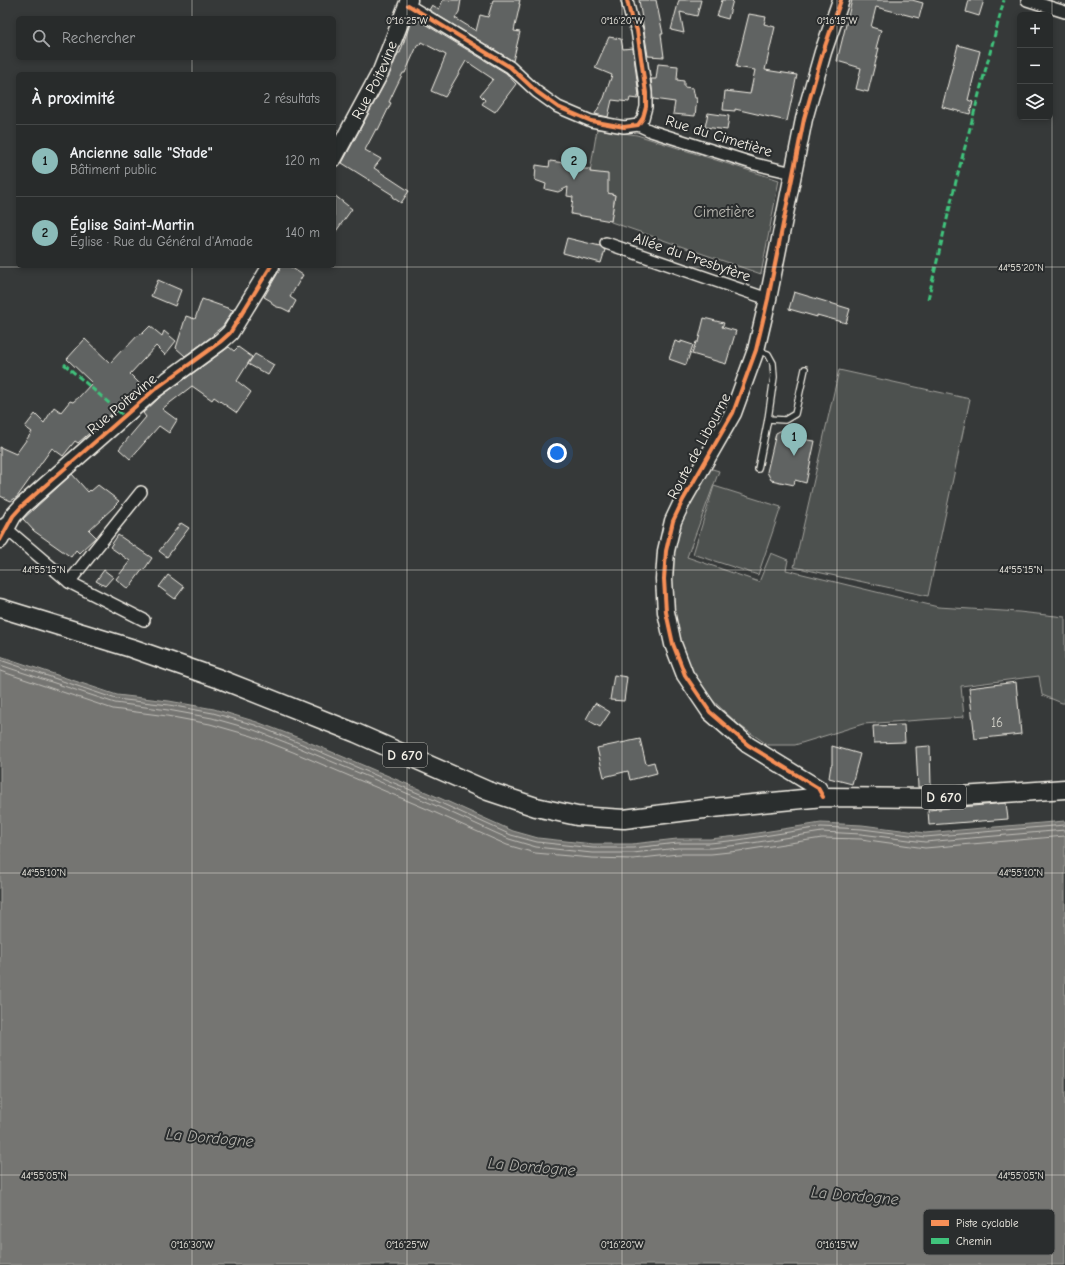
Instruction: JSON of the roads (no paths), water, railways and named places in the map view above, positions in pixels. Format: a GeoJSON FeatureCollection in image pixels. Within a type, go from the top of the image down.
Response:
{"type":"FeatureCollection","features":[{"type":"Feature","properties":{"kind":"main road","name":"D 670"},"geometry":{"type":"LineString","coordinates":[[0,608],[131,648],[220,679],[356,733],[488,791],[536,807],[577,816],[624,819],[712,808],[823,797],[932,798],[1065,789]]}},
{"type":"Feature","properties":{"kind":"street"},"geometry":{"type":"LineString","coordinates":[[407,2],[510,67],[532,87],[558,107],[591,121],[624,127],[638,125],[643,118],[646,107],[646,93],[637,30],[631,18],[628,0]]}},
{"type":"Feature","properties":{"kind":"street","name":"Route de Libourne"},"geometry":{"type":"LineString","coordinates":[[823,797],[818,788],[748,745],[710,712],[685,675],[673,644],[666,612],[664,579],[666,551],[673,521],[683,500],[733,413],[756,350],[768,299],[804,119],[823,52],[841,0]]}},
{"type":"Feature","properties":{"kind":"street"},"geometry":{"type":"LineString","coordinates":[[1027,0],[1065,12]]}},
{"type":"Feature","properties":{"kind":"street","name":"Rue Poitevine"},"geometry":{"type":"LineString","coordinates":[[336,154],[381,71],[407,2]]}},
{"type":"Feature","properties":{"kind":"street","name":"Rue du Cimetière"},"geometry":{"type":"LineString","coordinates":[[638,125],[651,131],[755,164],[793,173]]}},
{"type":"Feature","properties":{"kind":"street","name":"Allée du Presbytère"},"geometry":{"type":"LineString","coordinates":[[606,243],[768,299]]}},
{"type":"Feature","properties":{"kind":"street","name":"Rue Poitevine"},"geometry":{"type":"LineString","coordinates":[[2,530],[22,506],[154,390],[230,333],[270,268]]}},
{"type":"Feature","properties":{"kind":"street"},"geometry":{"type":"LineString","coordinates":[[69,582],[141,492]]}},
{"type":"Feature","properties":{"kind":"street"},"geometry":{"type":"LineString","coordinates":[[2,530],[69,582],[144,620]]}},
{"type":"Feature","properties":{"kind":"lane"},"geometry":{"type":"LineString","coordinates":[[756,350],[768,354],[773,363],[774,377],[768,419],[758,468]]}},
{"type":"Feature","properties":{"kind":"lane"},"geometry":{"type":"LineString","coordinates":[[768,419],[785,420],[794,414],[805,369]]}},
{"type":"Feature","properties":{"kind":"water","name":"La Dordogne"},"geometry":{"type":"Polygon","coordinates":[[[0,656],[117,695],[169,701],[214,709],[257,722],[299,738],[433,795],[513,831],[538,838],[593,844],[632,844],[677,839],[710,839],[738,836],[821,823],[862,825],[925,833],[1065,821],[1065,1265],[0,1265],[0,656]]]}},
{"type":"Feature","properties":{"kind":"place","name":"Église Saint-Martin"},"geometry":{"type":"Point","coordinates":[574,180]}},
{"type":"Feature","properties":{"kind":"place","name":"Ancienne salle \"Stade\""},"geometry":{"type":"Point","coordinates":[794,456]}},
{"type":"Feature","properties":{"kind":"park label","name":"Cimetière"},"geometry":{"type":"Point","coordinates":[724,212]}}]}
